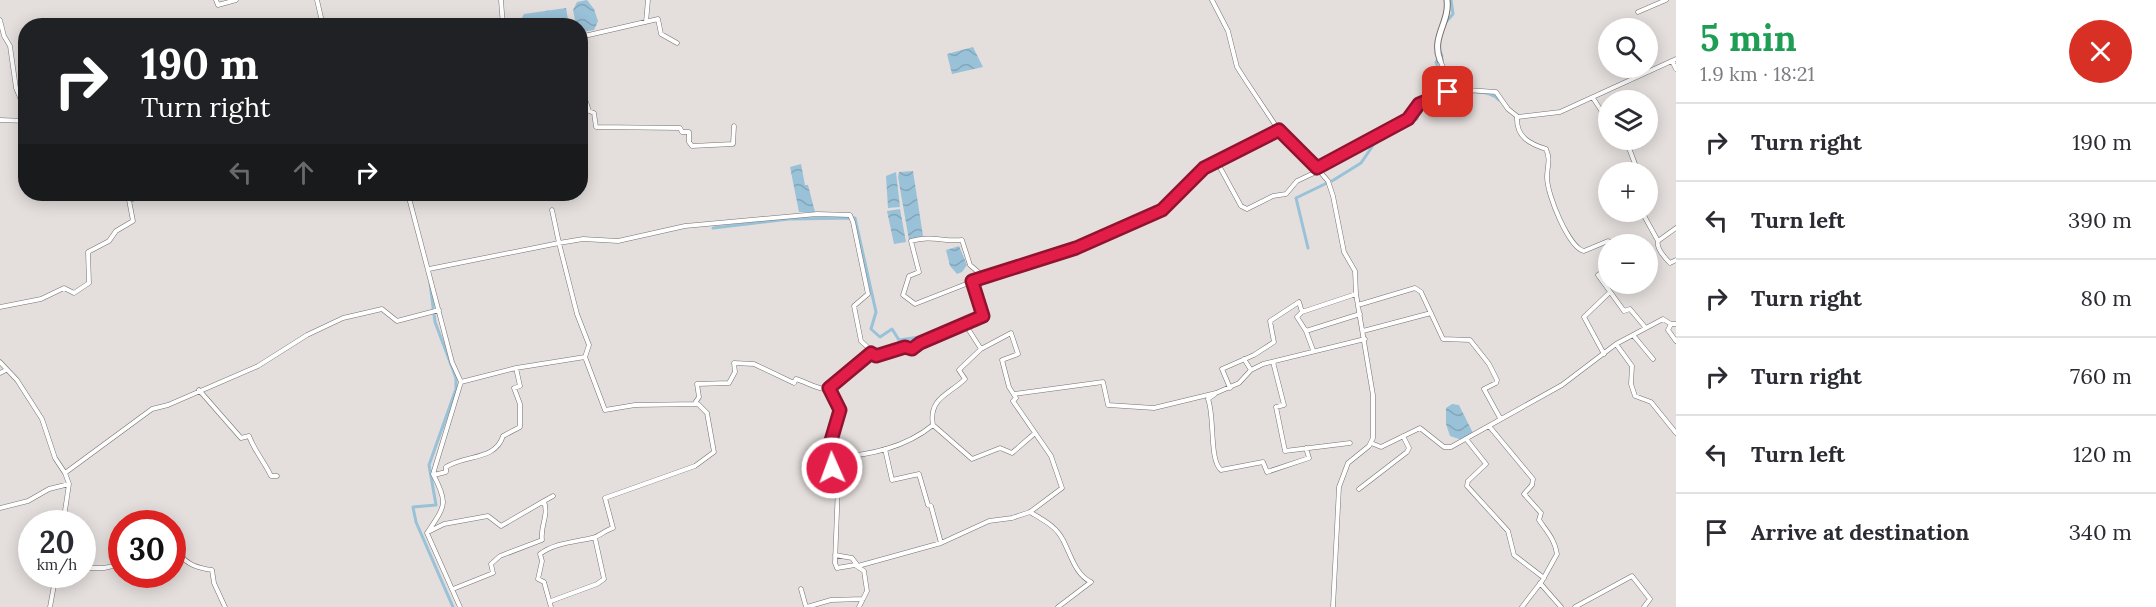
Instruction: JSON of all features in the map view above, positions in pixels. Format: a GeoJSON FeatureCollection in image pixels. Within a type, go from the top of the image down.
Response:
{"type":"FeatureCollection","features":[{"type":"Feature","properties":{"kind":"street"},"geometry":{"type":"LineString","coordinates":[[216,0],[218,5],[236,0]]}},
{"type":"Feature","properties":{"kind":"street"},"geometry":{"type":"LineString","coordinates":[[317,0],[320,18]]}},
{"type":"Feature","properties":{"kind":"street"},"geometry":{"type":"LineString","coordinates":[[501,0],[502,18]]}},
{"type":"Feature","properties":{"kind":"street"},"geometry":{"type":"LineString","coordinates":[[646,22],[648,0]]}},
{"type":"Feature","properties":{"kind":"street"},"geometry":{"type":"LineString","coordinates":[[1212,0],[1228,31],[1237,67],[1279,130],[1317,168],[1332,188],[1344,252],[1355,271],[1356,294],[1373,395],[1374,445]]}},
{"type":"Feature","properties":{"kind":"street"},"geometry":{"type":"LineString","coordinates":[[1447,0],[1448,10],[1437,39],[1439,58],[1454,90]]}},
{"type":"Feature","properties":{"kind":"street"},"geometry":{"type":"LineString","coordinates":[[1638,12],[1666,0]]}},
{"type":"Feature","properties":{"kind":"street"},"geometry":{"type":"LineString","coordinates":[[588,35],[658,19],[662,34],[677,43]]}},
{"type":"Feature","properties":{"kind":"street"},"geometry":{"type":"LineString","coordinates":[[0,20],[4,36],[10,46],[18,93]]}},
{"type":"Feature","properties":{"kind":"street"},"geometry":{"type":"LineString","coordinates":[[1517,117],[1560,112],[1674,60],[1676,69]]}},
{"type":"Feature","properties":{"kind":"street"},"geometry":{"type":"LineString","coordinates":[[1216,161],[1241,206],[1247,209],[1273,196],[1286,194],[1297,181],[1314,173],[1317,168],[1408,119],[1419,104],[1454,90],[1497,92],[1508,109],[1517,117],[1519,130],[1527,142],[1546,149],[1550,157],[1546,176],[1551,195],[1566,234],[1574,247],[1584,251],[1598,245]]}},
{"type":"Feature","properties":{"kind":"street"},"geometry":{"type":"LineString","coordinates":[[1593,98],[1598,106]]}},
{"type":"Feature","properties":{"kind":"street"},"geometry":{"type":"LineString","coordinates":[[588,108],[594,113],[596,127],[680,128],[682,132],[689,132],[689,142],[692,146],[733,144],[734,126]]}},
{"type":"Feature","properties":{"kind":"street"},"geometry":{"type":"LineString","coordinates":[[0,120],[18,121]]}},
{"type":"Feature","properties":{"kind":"street"},"geometry":{"type":"LineString","coordinates":[[984,277],[970,265],[962,240],[932,237],[911,241],[919,272],[909,276],[903,295],[912,304],[972,281],[1076,248],[1160,211],[1187,183],[1216,161],[1279,130]]}},
{"type":"Feature","properties":{"kind":"street"},"geometry":{"type":"LineString","coordinates":[[0,308],[41,299],[64,288],[74,293],[89,283],[88,252],[109,241],[116,231],[131,223],[134,217],[129,201]]}},
{"type":"Feature","properties":{"kind":"street"},"geometry":{"type":"LineString","coordinates":[[410,201],[429,269],[436,311],[452,362],[461,382],[433,474],[444,495],[445,505],[427,532]]}},
{"type":"Feature","properties":{"kind":"street"},"geometry":{"type":"LineString","coordinates":[[551,607],[544,582],[538,579],[542,561],[540,554],[562,544],[595,538],[601,531],[613,528],[604,498],[695,466],[714,452],[707,413],[695,404],[635,405],[605,410],[585,357],[589,345],[577,314],[552,210]]}},
{"type":"Feature","properties":{"kind":"street"},"geometry":{"type":"LineString","coordinates":[[429,269],[559,243],[583,240],[618,241],[685,226],[817,214],[850,215],[868,294],[854,306],[861,341],[876,356],[905,347],[913,351],[920,343],[983,316],[972,281]]}},
{"type":"Feature","properties":{"kind":"street"},"geometry":{"type":"LineString","coordinates":[[1658,241],[1676,228]]}},
{"type":"Feature","properties":{"kind":"street"},"geometry":{"type":"LineString","coordinates":[[1658,246],[1668,262],[1676,261]]}},
{"type":"Feature","properties":{"kind":"street"},"geometry":{"type":"LineString","coordinates":[[1358,305],[1415,288],[1421,292],[1443,339],[1470,340],[1490,364],[1497,380],[1484,390],[1500,418]]}},
{"type":"Feature","properties":{"kind":"street"},"geometry":{"type":"LineString","coordinates":[[1313,350],[1306,331],[1297,317],[1302,312],[1356,294]]}},
{"type":"Feature","properties":{"kind":"street"},"geometry":{"type":"LineString","coordinates":[[1604,354],[1584,317],[1608,294]]}},
{"type":"Feature","properties":{"kind":"street"},"geometry":{"type":"LineString","coordinates":[[1611,294],[1624,310],[1630,309],[1645,327]]}},
{"type":"Feature","properties":{"kind":"street"},"geometry":{"type":"LineString","coordinates":[[1230,388],[1222,369],[1244,360],[1274,342],[1270,321],[1299,302],[1302,312]]}},
{"type":"Feature","properties":{"kind":"street"},"geometry":{"type":"LineString","coordinates":[[65,473],[152,409],[168,405],[258,366],[308,335],[343,318],[382,309],[397,321],[436,311]]}},
{"type":"Feature","properties":{"kind":"street"},"geometry":{"type":"LineString","coordinates":[[1363,331],[1431,313]]}},
{"type":"Feature","properties":{"kind":"street"},"geometry":{"type":"LineString","coordinates":[[1306,331],[1360,314]]}},
{"type":"Feature","properties":{"kind":"street"},"geometry":{"type":"LineString","coordinates":[[1333,607],[1339,487],[1348,463],[1374,445],[1422,428],[1447,448],[1467,440],[1500,418],[1562,385],[1616,344],[1663,319],[1674,324],[1668,330],[1676,341]]}},
{"type":"Feature","properties":{"kind":"street"},"geometry":{"type":"LineString","coordinates":[[965,324],[981,349]]}},
{"type":"Feature","properties":{"kind":"street"},"geometry":{"type":"LineString","coordinates":[[829,388],[840,410],[830,444],[833,458],[832,477],[837,485],[837,568],[849,565],[858,566],[941,543],[989,521],[1012,518],[1030,512],[1062,488],[1051,456],[1013,400],[1016,398],[1009,387],[1002,360],[1018,354],[1011,333],[981,349],[959,370],[965,379],[943,393],[931,416],[933,424],[972,459],[1000,448],[1012,453],[1035,433]]}},
{"type":"Feature","properties":{"kind":"street"},"geometry":{"type":"LineString","coordinates":[[1633,335],[1653,359]]}},
{"type":"Feature","properties":{"kind":"street"},"geometry":{"type":"LineString","coordinates":[[1014,394],[1100,382],[1104,383],[1108,405],[1154,408],[1230,388],[1244,380],[1251,370],[1273,362],[1313,350],[1365,339]]}},
{"type":"Feature","properties":{"kind":"street"},"geometry":{"type":"LineString","coordinates":[[1616,344],[1632,366],[1630,384],[1635,396],[1651,402],[1676,433]]}},
{"type":"Feature","properties":{"kind":"street"},"geometry":{"type":"LineString","coordinates":[[695,404],[699,397],[697,384],[729,383],[735,372],[734,363],[740,362],[762,367],[795,383],[796,379],[811,387],[829,388],[871,353]]}},
{"type":"Feature","properties":{"kind":"street"},"geometry":{"type":"LineString","coordinates":[[461,382],[516,368],[585,357]]}},
{"type":"Feature","properties":{"kind":"street"},"geometry":{"type":"LineString","coordinates":[[1244,360],[1251,370]]}},
{"type":"Feature","properties":{"kind":"street"},"geometry":{"type":"LineString","coordinates":[[0,362],[17,380],[42,418],[55,458],[69,484],[65,510]]}},
{"type":"Feature","properties":{"kind":"street"},"geometry":{"type":"LineString","coordinates":[[1273,362],[1284,405],[1276,407],[1285,451],[1350,443]]}},
{"type":"Feature","properties":{"kind":"street"},"geometry":{"type":"LineString","coordinates":[[433,474],[446,472],[446,467],[460,459],[494,451],[501,445],[503,436],[520,427],[520,405],[514,388],[520,386],[516,368]]}},
{"type":"Feature","properties":{"kind":"street"},"geometry":{"type":"LineString","coordinates":[[0,373],[6,370]]}},
{"type":"Feature","properties":{"kind":"street"},"geometry":{"type":"LineString","coordinates":[[199,390],[241,438],[249,436],[258,455],[265,460],[271,476],[277,476]]}},
{"type":"Feature","properties":{"kind":"street"},"geometry":{"type":"LineString","coordinates":[[1216,393],[1208,399],[1214,414],[1213,456],[1216,466],[1221,470],[1263,462],[1267,472],[1309,458],[1306,448]]}},
{"type":"Feature","properties":{"kind":"street"},"geometry":{"type":"LineString","coordinates":[[833,458],[865,456],[905,443],[933,424]]}},
{"type":"Feature","properties":{"kind":"street"},"geometry":{"type":"LineString","coordinates":[[1489,426],[1533,480],[1532,485],[1524,494],[1539,510],[1541,514],[1539,520],[1554,539],[1557,555],[1544,578],[1522,607]]}},
{"type":"Feature","properties":{"kind":"street"},"geometry":{"type":"LineString","coordinates":[[1359,489],[1382,469],[1406,453],[1409,448],[1403,436]]}},
{"type":"Feature","properties":{"kind":"street"},"geometry":{"type":"LineString","coordinates":[[1467,440],[1486,464],[1468,481],[1467,486],[1508,531],[1514,555],[1544,578]]}},
{"type":"Feature","properties":{"kind":"street"},"geometry":{"type":"LineString","coordinates":[[885,449],[892,480],[919,474],[941,543]]}},
{"type":"Feature","properties":{"kind":"street"},"geometry":{"type":"LineString","coordinates":[[0,508],[28,501],[49,489],[69,484]]}},
{"type":"Feature","properties":{"kind":"street"},"geometry":{"type":"LineString","coordinates":[[427,532],[444,524],[488,516],[501,526],[553,496]]}},
{"type":"Feature","properties":{"kind":"street"},"geometry":{"type":"LineString","coordinates":[[453,589],[493,573],[491,564],[500,556],[542,540],[541,530],[546,521],[547,512],[544,501]]}},
{"type":"Feature","properties":{"kind":"street"},"geometry":{"type":"LineString","coordinates":[[1030,512],[1051,525],[1063,540],[1070,559],[1086,580],[1091,582],[1058,607]]}},
{"type":"Feature","properties":{"kind":"street"},"geometry":{"type":"LineString","coordinates":[[427,532],[460,607]]}},
{"type":"Feature","properties":{"kind":"street"},"geometry":{"type":"LineString","coordinates":[[551,601],[597,584],[604,579],[595,538]]}},
{"type":"Feature","properties":{"kind":"street"},"geometry":{"type":"LineString","coordinates":[[836,555],[852,558],[864,571],[867,591],[859,607]]}},
{"type":"Feature","properties":{"kind":"street"},"geometry":{"type":"LineString","coordinates":[[186,562],[198,568],[212,570],[214,583],[225,607]]}},
{"type":"Feature","properties":{"kind":"street"},"geometry":{"type":"LineString","coordinates":[[1575,607],[1632,576],[1650,598],[1644,607]]}},
{"type":"Feature","properties":{"kind":"street"},"geometry":{"type":"LineString","coordinates":[[1540,583],[1560,607]]}},
{"type":"Feature","properties":{"kind":"street"},"geometry":{"type":"LineString","coordinates":[[50,607],[53,588]]}},
{"type":"Feature","properties":{"kind":"street"},"geometry":{"type":"LineString","coordinates":[[801,589],[806,607],[831,600],[863,599]]}},
{"type":"Feature","properties":{"kind":"water"},"geometry":{"type":"Polygon","coordinates":[[[587,0],[594,9],[598,21],[594,30],[588,31],[588,18],[575,18],[573,10],[577,2],[587,0]]]}},
{"type":"Feature","properties":{"kind":"water"},"geometry":{"type":"Polygon","coordinates":[[[566,8],[568,18],[522,18],[524,14],[566,8]]]}},
{"type":"Feature","properties":{"kind":"water"},"geometry":{"type":"Polygon","coordinates":[[[973,47],[983,67],[952,74],[947,54],[973,47]]]}},
{"type":"Feature","properties":{"kind":"water"},"geometry":{"type":"Polygon","coordinates":[[[801,164],[805,185],[808,185],[815,212],[799,212],[790,167],[801,164]]]}},
{"type":"Feature","properties":{"kind":"water"},"geometry":{"type":"Polygon","coordinates":[[[913,171],[923,236],[909,240],[898,177],[899,172],[913,171]]]}},
{"type":"Feature","properties":{"kind":"water"},"geometry":{"type":"Polygon","coordinates":[[[896,172],[900,207],[888,208],[886,176],[896,172]]]}},
{"type":"Feature","properties":{"kind":"water"},"geometry":{"type":"Polygon","coordinates":[[[900,209],[906,242],[894,244],[887,211],[900,209]]]}},
{"type":"Feature","properties":{"kind":"water"},"geometry":{"type":"Polygon","coordinates":[[[959,246],[967,265],[962,272],[957,274],[950,266],[946,250],[959,246]]]}},
{"type":"Feature","properties":{"kind":"water"},"geometry":{"type":"Polygon","coordinates":[[[1452,404],[1459,405],[1473,433],[1462,440],[1450,436],[1446,424],[1446,408],[1452,404]]]}},
{"type":"Feature","properties":{"kind":"waterway"},"geometry":{"type":"LineString","coordinates":[[1446,22],[1453,14],[1451,0]]}},
{"type":"Feature","properties":{"kind":"waterway"},"geometry":{"type":"LineString","coordinates":[[1439,49],[1442,56],[1436,62],[1446,88]]}},
{"type":"Feature","properties":{"kind":"waterway"},"geometry":{"type":"LineString","coordinates":[[1332,181],[1361,163],[1376,141],[1417,119],[1419,109],[1426,104],[1447,96],[1471,92],[1492,95],[1499,100]]}},
{"type":"Feature","properties":{"kind":"waterway"},"geometry":{"type":"LineString","coordinates":[[1308,248],[1296,198],[1327,183]]}},
{"type":"Feature","properties":{"kind":"waterway"},"geometry":{"type":"LineString","coordinates":[[713,228],[789,219],[855,218],[876,312],[871,329],[880,337],[892,329],[899,340],[920,337],[975,317],[979,313],[970,286]]}},
{"type":"Feature","properties":{"kind":"waterway"},"geometry":{"type":"LineString","coordinates":[[430,283],[435,322],[456,378],[456,389],[429,465],[436,505],[413,507],[416,522],[453,607]]}},
{"type":"Feature","properties":{"kind":"route"},"geometry":{"type":"LineString","coordinates":[[832,468],[833,458],[830,444],[840,410],[829,388],[871,353],[876,356],[905,347],[912,349],[954,327],[983,316],[972,281],[1076,248],[1162,210],[1204,168],[1279,130],[1317,168],[1408,119],[1419,104],[1448,92]]}}]}
